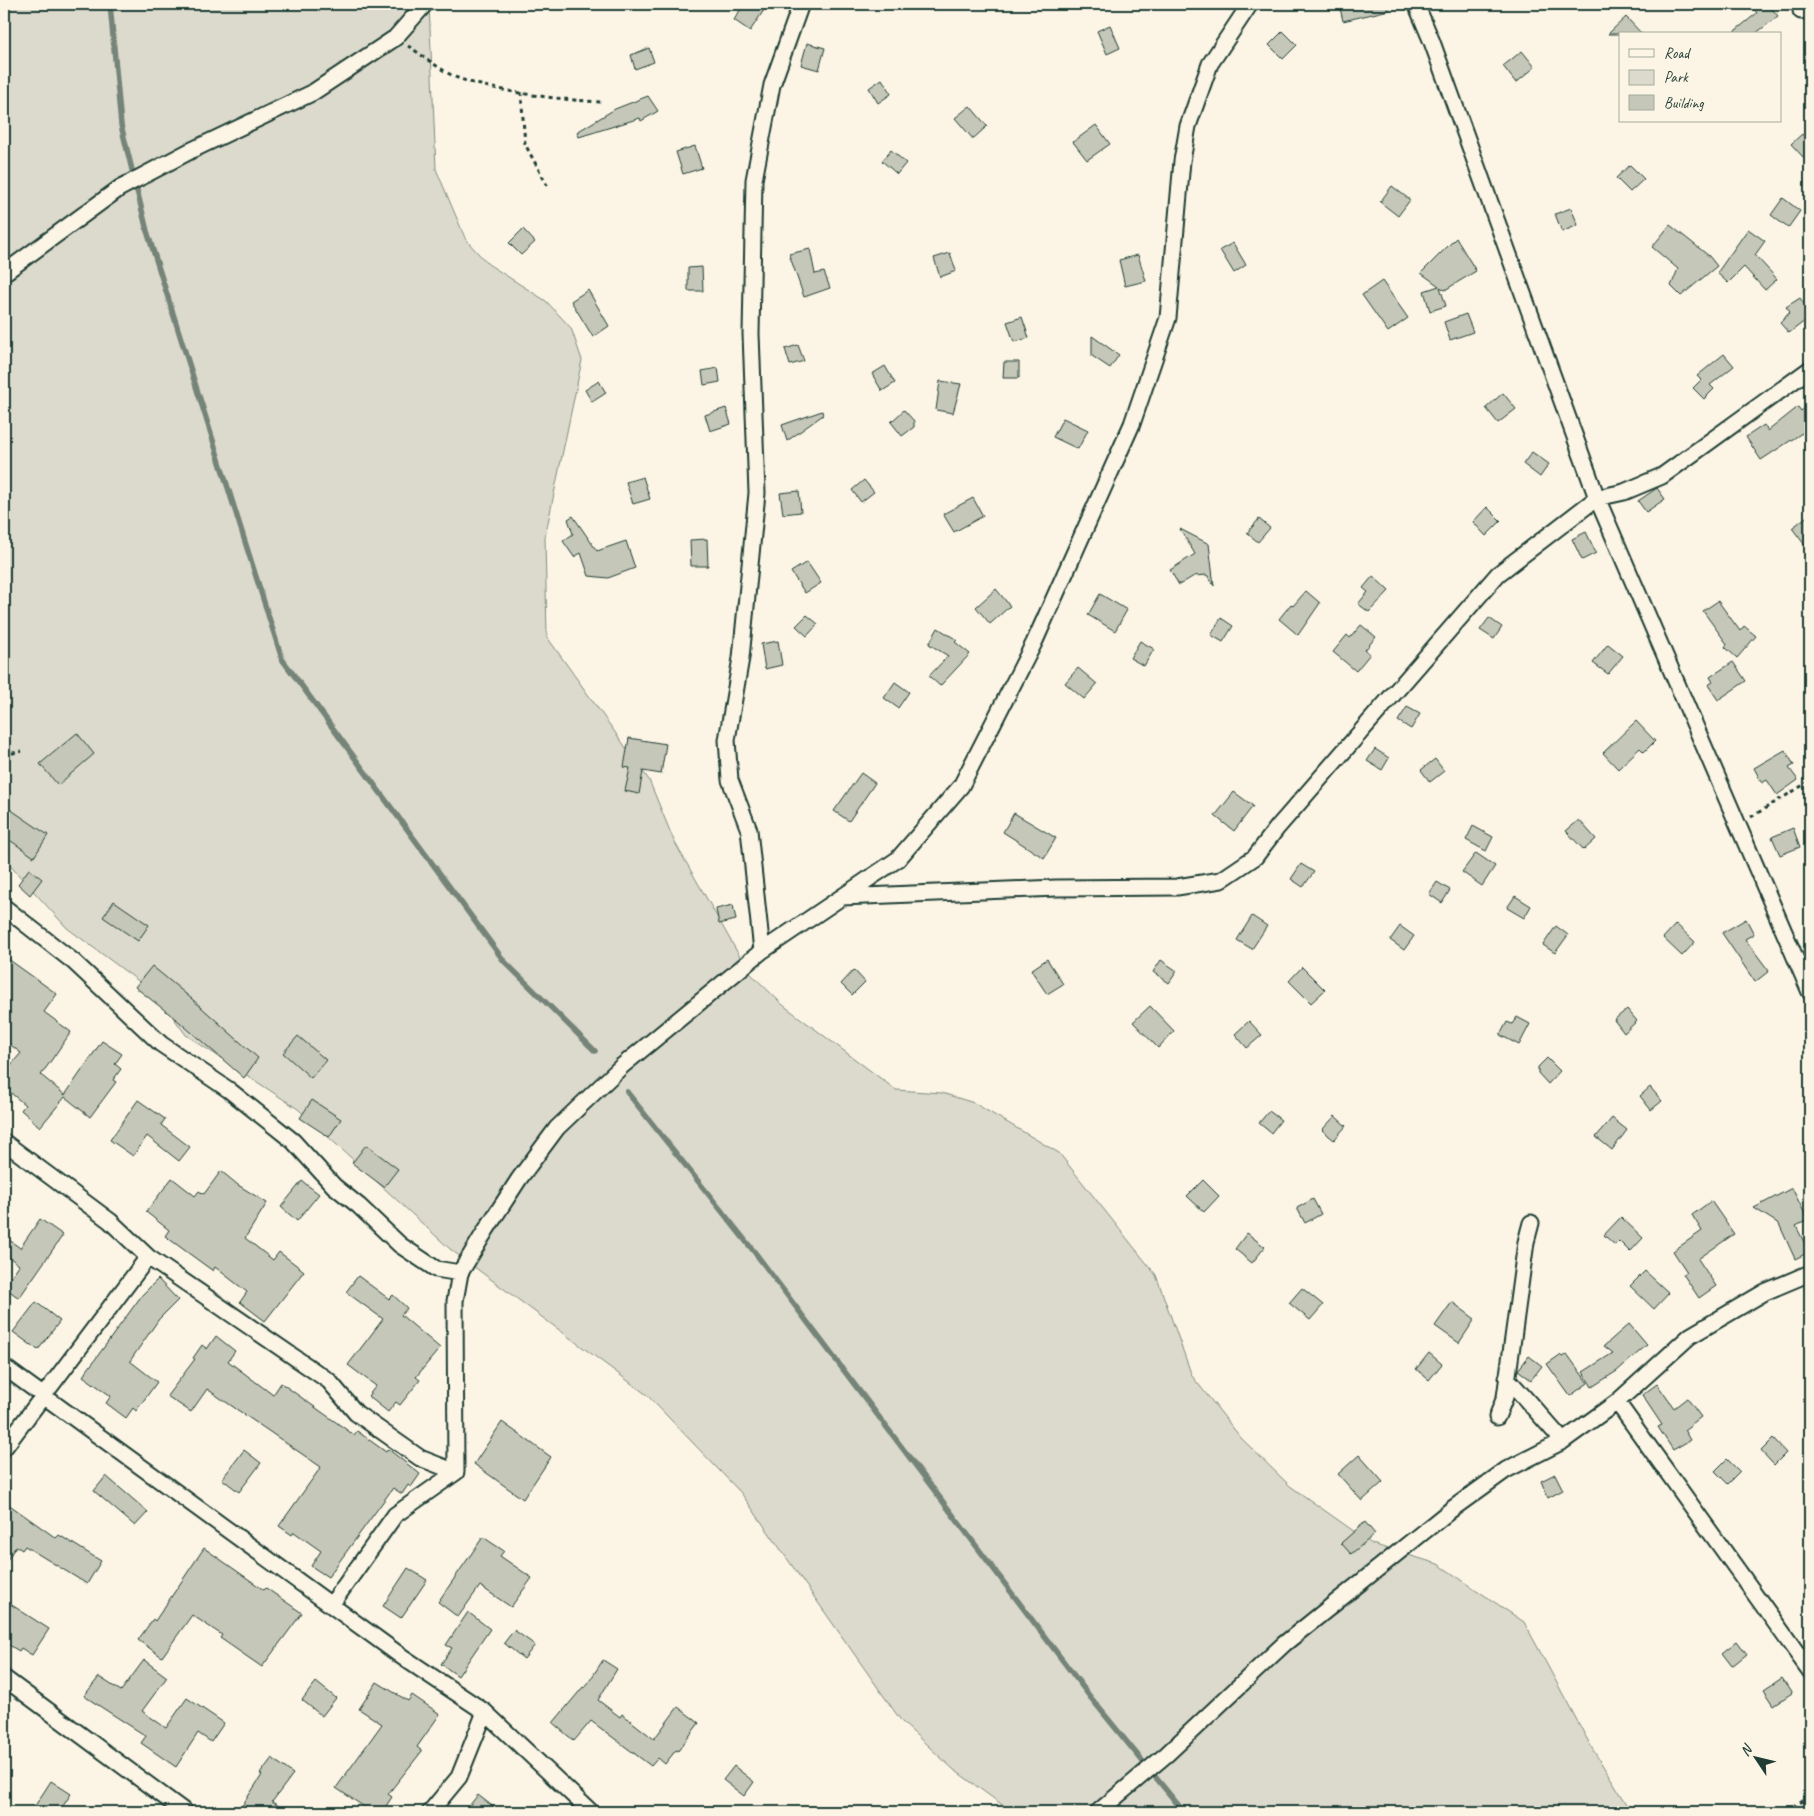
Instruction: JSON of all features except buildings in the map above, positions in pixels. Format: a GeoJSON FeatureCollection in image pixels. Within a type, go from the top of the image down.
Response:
{"type":"FeatureCollection","features":[{"type":"Feature","properties":{"kind":"street"},"geometry":{"type":"LineString","coordinates":[[4,273],[120,188],[155,169],[312,93],[394,38],[425,4]]}},
{"type":"Feature","properties":{"kind":"street"},"geometry":{"type":"LineString","coordinates":[[762,951],[748,830],[730,780],[727,740],[741,658],[756,493],[751,334],[754,180],[772,85],[801,4]]}},
{"type":"Feature","properties":{"kind":"street"},"geometry":{"type":"LineString","coordinates":[[456,1472],[455,1301],[460,1273],[519,1179],[557,1128],[622,1066],[762,951],[898,859],[961,786],[1034,643],[1132,424],[1168,318],[1182,161],[1188,126],[1210,64],[1250,4]]}},
{"type":"Feature","properties":{"kind":"street"},"geometry":{"type":"LineString","coordinates":[[1416,4],[1432,42],[1597,498],[1810,990]]}},
{"type":"Feature","properties":{"kind":"street"},"geometry":{"type":"LineString","coordinates":[[840,897],[1056,888],[1177,887],[1221,880],[1255,857],[1277,828],[1498,574],[1597,498],[1624,492],[1662,476],[1810,369]]}},
{"type":"Feature","properties":{"kind":"street"},"geometry":{"type":"LineString","coordinates":[[4,907],[74,962],[161,1044],[228,1090],[293,1140],[334,1186],[359,1206],[400,1245],[436,1269],[460,1273]]}},
{"type":"Feature","properties":{"kind":"street"},"geometry":{"type":"LineString","coordinates":[[4,1142],[110,1222],[148,1257],[329,1381],[356,1413],[420,1458],[456,1472]]}},
{"type":"Feature","properties":{"kind":"street"},"geometry":{"type":"LineString","coordinates":[[1498,1417],[1505,1397],[1526,1242],[1531,1223]]}},
{"type":"Feature","properties":{"kind":"street"},"geometry":{"type":"LineString","coordinates":[[4,1448],[148,1257]]}},
{"type":"Feature","properties":{"kind":"street"},"geometry":{"type":"LineString","coordinates":[[1098,1812],[1167,1754],[1284,1644],[1452,1509],[1506,1470],[1563,1441],[1617,1402],[1690,1336],[1765,1292],[1810,1273]]}},
{"type":"Feature","properties":{"kind":"street"},"geometry":{"type":"LineString","coordinates":[[4,1367],[330,1605],[485,1712],[591,1812]]}},
{"type":"Feature","properties":{"kind":"street"},"geometry":{"type":"LineString","coordinates":[[1508,1378],[1563,1441]]}},
{"type":"Feature","properties":{"kind":"street"},"geometry":{"type":"LineString","coordinates":[[1617,1402],[1810,1671]]}},
{"type":"Feature","properties":{"kind":"street"},"geometry":{"type":"LineString","coordinates":[[330,1605],[395,1515],[456,1472]]}},
{"type":"Feature","properties":{"kind":"street"},"geometry":{"type":"LineString","coordinates":[[4,1678],[185,1812]]}},
{"type":"Feature","properties":{"kind":"street"},"geometry":{"type":"LineString","coordinates":[[430,1812],[459,1777],[485,1712]]}},
{"type":"Feature","properties":{"kind":"path"},"geometry":{"type":"LineString","coordinates":[[394,38],[459,78],[521,92],[574,101],[602,102]]}},
{"type":"Feature","properties":{"kind":"path"},"geometry":{"type":"LineString","coordinates":[[521,92],[525,144],[548,187]]}},
{"type":"Feature","properties":{"kind":"path"},"geometry":{"type":"LineString","coordinates":[[4,755],[22,751]]}},
{"type":"Feature","properties":{"kind":"path"},"geometry":{"type":"LineString","coordinates":[[1739,824],[1810,781]]}},
{"type":"Feature","properties":{"kind":"path"},"geometry":{"type":"LineString","coordinates":[[1787,1812],[1810,1796]]}},
{"type":"Feature","properties":{"kind":"green space"},"geometry":{"type":"Polygon","coordinates":[[[4,4],[429,4],[436,169],[466,240],[488,264],[546,301],[571,328],[582,360],[545,537],[547,637],[649,780],[674,841],[748,971],[783,1005],[896,1090],[942,1093],[974,1103],[1059,1153],[1156,1275],[1192,1376],[1241,1438],[1290,1486],[1372,1544],[1438,1564],[1524,1622],[1593,1750],[1632,1812],[1012,1812],[953,1769],[902,1722],[741,1493],[647,1395],[450,1249],[298,1109],[186,1035],[156,994],[67,928],[4,859],[4,4]]]}},
{"type":"Feature","properties":{"kind":"waterway"},"geometry":{"type":"LineString","coordinates":[[110,4],[121,125],[147,231],[282,659],[504,961],[595,1051]]}},
{"type":"Feature","properties":{"kind":"waterway"},"geometry":{"type":"LineString","coordinates":[[627,1092],[756,1254],[1091,1698],[1184,1812]]}}]}
